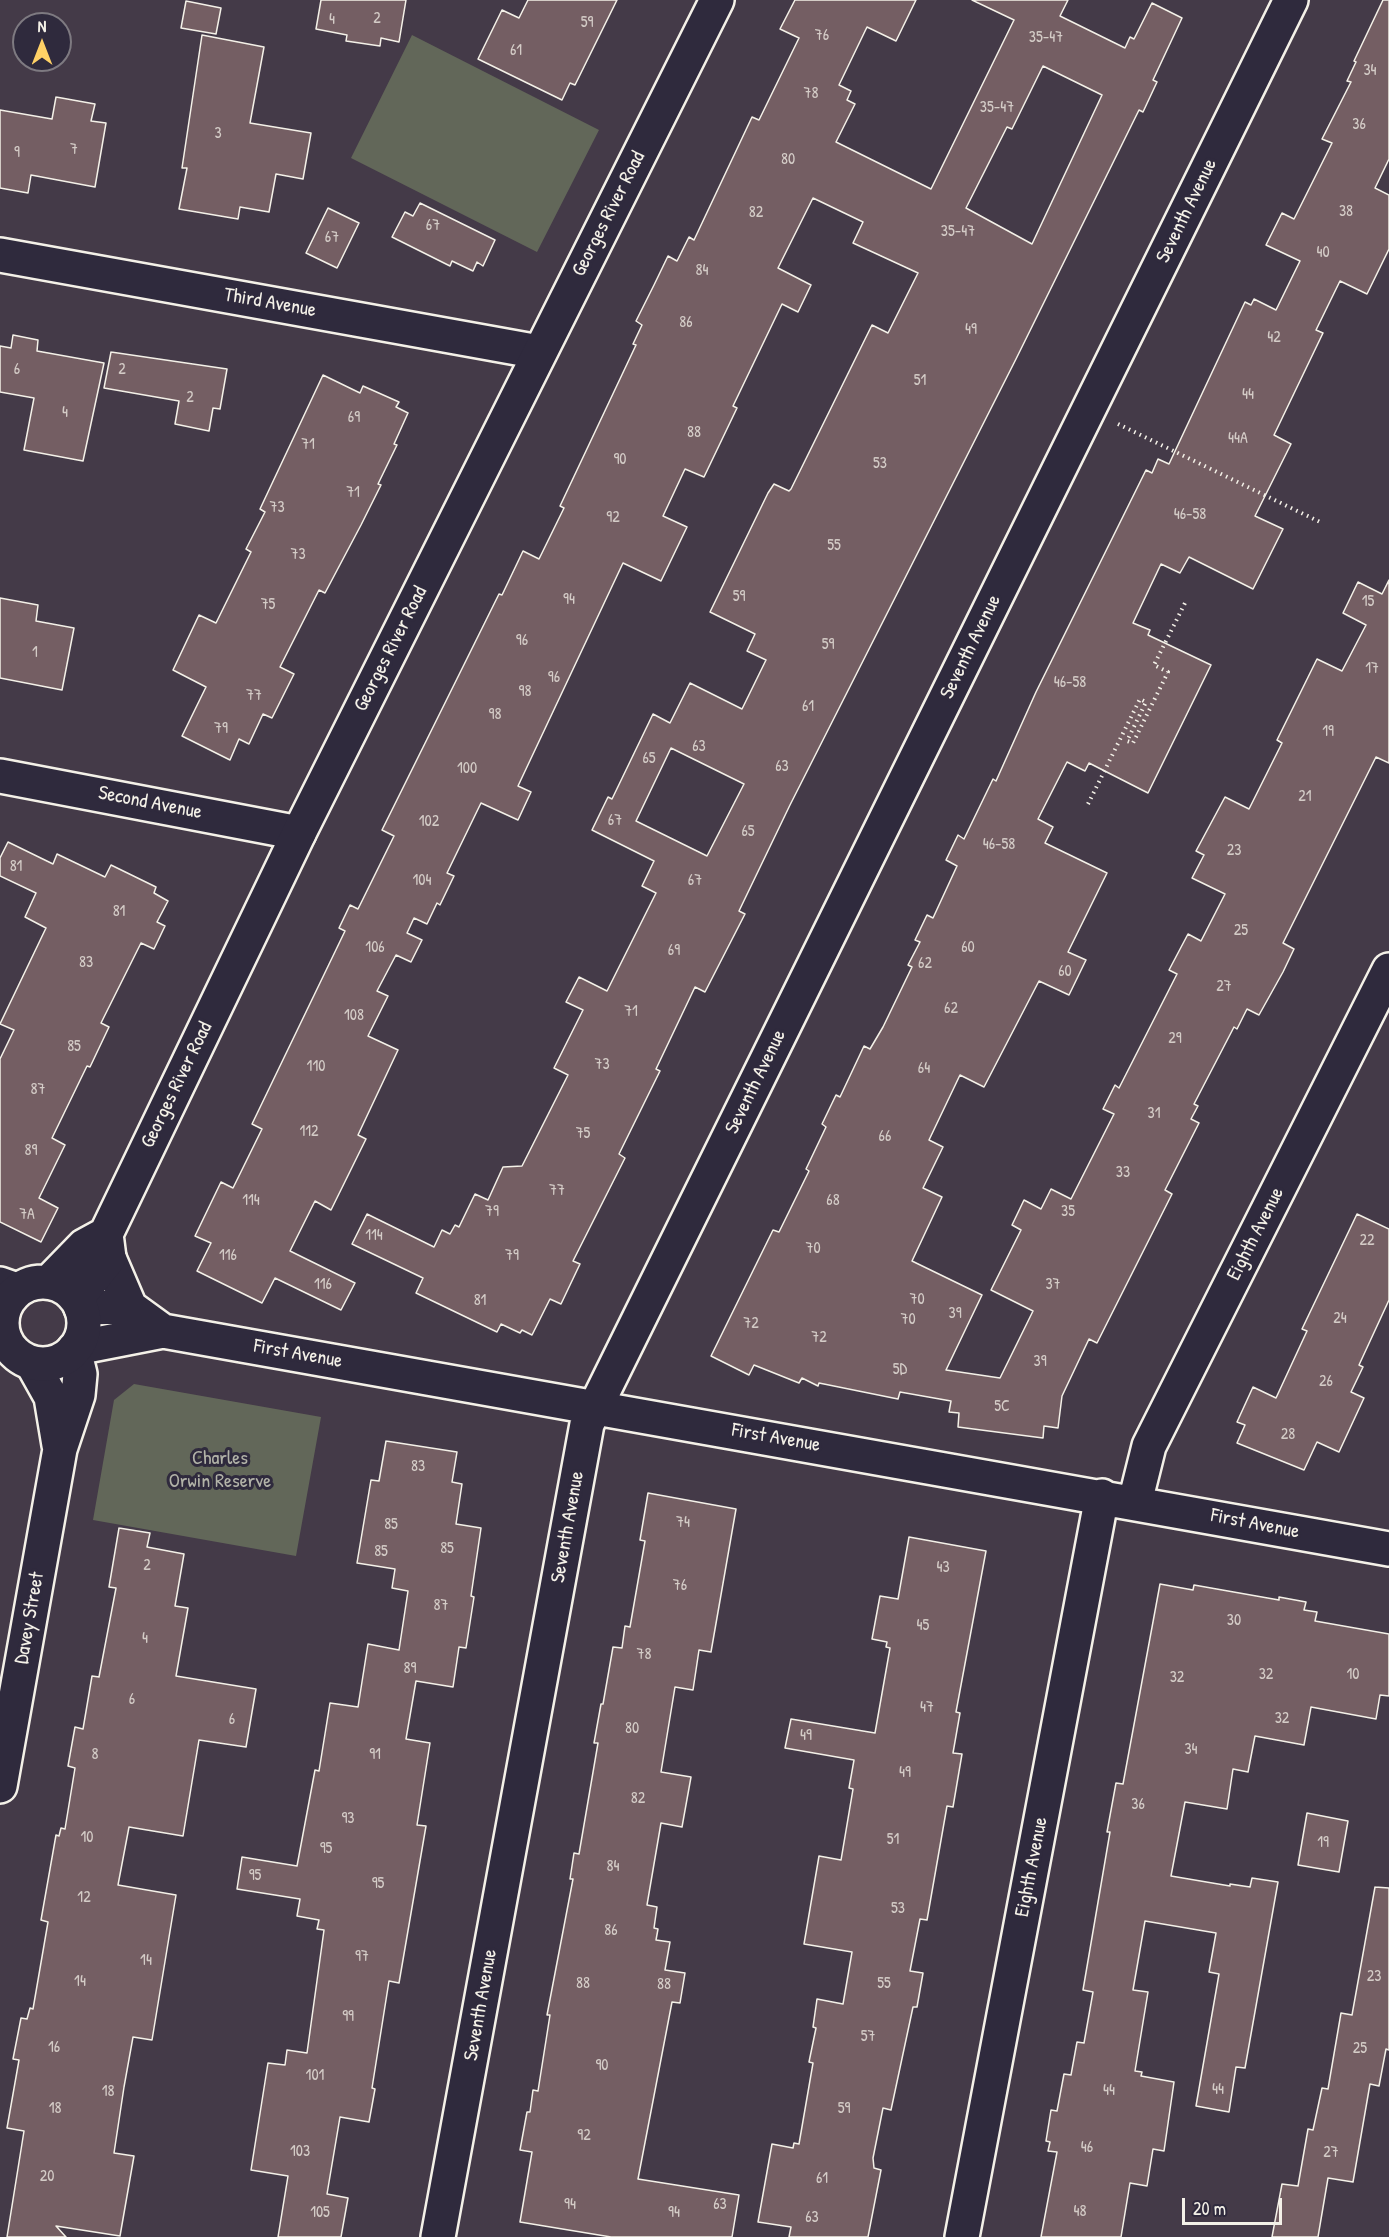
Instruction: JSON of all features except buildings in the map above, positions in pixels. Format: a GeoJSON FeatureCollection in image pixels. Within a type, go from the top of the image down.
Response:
{"type":"FeatureCollection","features":[{"type":"Feature","properties":{"kind":"street","name":"Georges River Road"},"geometry":{"type":"LineString","coordinates":[[108,1246],[299,833],[717,0]]}},
{"type":"Feature","properties":{"kind":"street","name":"Seventh Avenue"},"geometry":{"type":"LineString","coordinates":[[438,2237],[585,1436],[595,1406],[1291,0]]}},
{"type":"Feature","properties":{"kind":"street","name":"Third Avenue"},"geometry":{"type":"LineString","coordinates":[[0,255],[539,352]]}},
{"type":"Feature","properties":{"kind":"street","name":"Second Avenue"},"geometry":{"type":"LineString","coordinates":[[0,776],[299,833]]}},
{"type":"Feature","properties":{"kind":"street","name":"Eighth Avenue"},"geometry":{"type":"LineString","coordinates":[[1136,1502],[1149,1446],[1389,970]]}},
{"type":"Feature","properties":{"kind":"street"},"geometry":{"type":"LineString","coordinates":[[68,1296],[65,1268],[84,1246],[108,1246],[130,1307],[68,1296],[27,1285],[9,1287],[8,1300],[2,1313],[10,1347],[51,1364],[68,1356],[75,1349],[84,1329],[68,1296]]}},
{"type":"Feature","properties":{"kind":"street","name":"First Avenue"},"geometry":{"type":"LineString","coordinates":[[130,1307],[163,1330]]}},
{"type":"Feature","properties":{"kind":"street","name":"First Avenue"},"geometry":{"type":"LineString","coordinates":[[75,1349],[163,1330],[1389,1549]]}},
{"type":"Feature","properties":{"kind":"street","name":"Davey Street"},"geometry":{"type":"LineString","coordinates":[[10,1347],[51,1397],[60,1449]]}},
{"type":"Feature","properties":{"kind":"street","name":"Davey Street"},"geometry":{"type":"LineString","coordinates":[[0,1786],[60,1449],[78,1395],[80,1374],[75,1349]]}},
{"type":"Feature","properties":{"kind":"street","name":"Eighth Avenue"},"geometry":{"type":"LineString","coordinates":[[962,2237],[1102,1496]]}},
{"type":"Feature","properties":{"kind":"path"},"geometry":{"type":"LineString","coordinates":[[1110,420],[1320,522]]}},
{"type":"Feature","properties":{"kind":"path"},"geometry":{"type":"LineString","coordinates":[[1088,804],[1140,699],[1146,702],[1127,741],[1133,744],[1168,672],[1154,665],[1185,603]]}},
{"type":"Feature","properties":{"kind":"green space"},"geometry":{"type":"Polygon","coordinates":[[[412,35],[599,130],[537,252],[351,158],[412,35]]]}},
{"type":"Feature","properties":{"kind":"green space","name":"Charles Orwin Reserve"},"geometry":{"type":"Polygon","coordinates":[[[134,1384],[321,1417],[296,1556],[93,1520],[114,1400],[134,1384]]]}}]}
